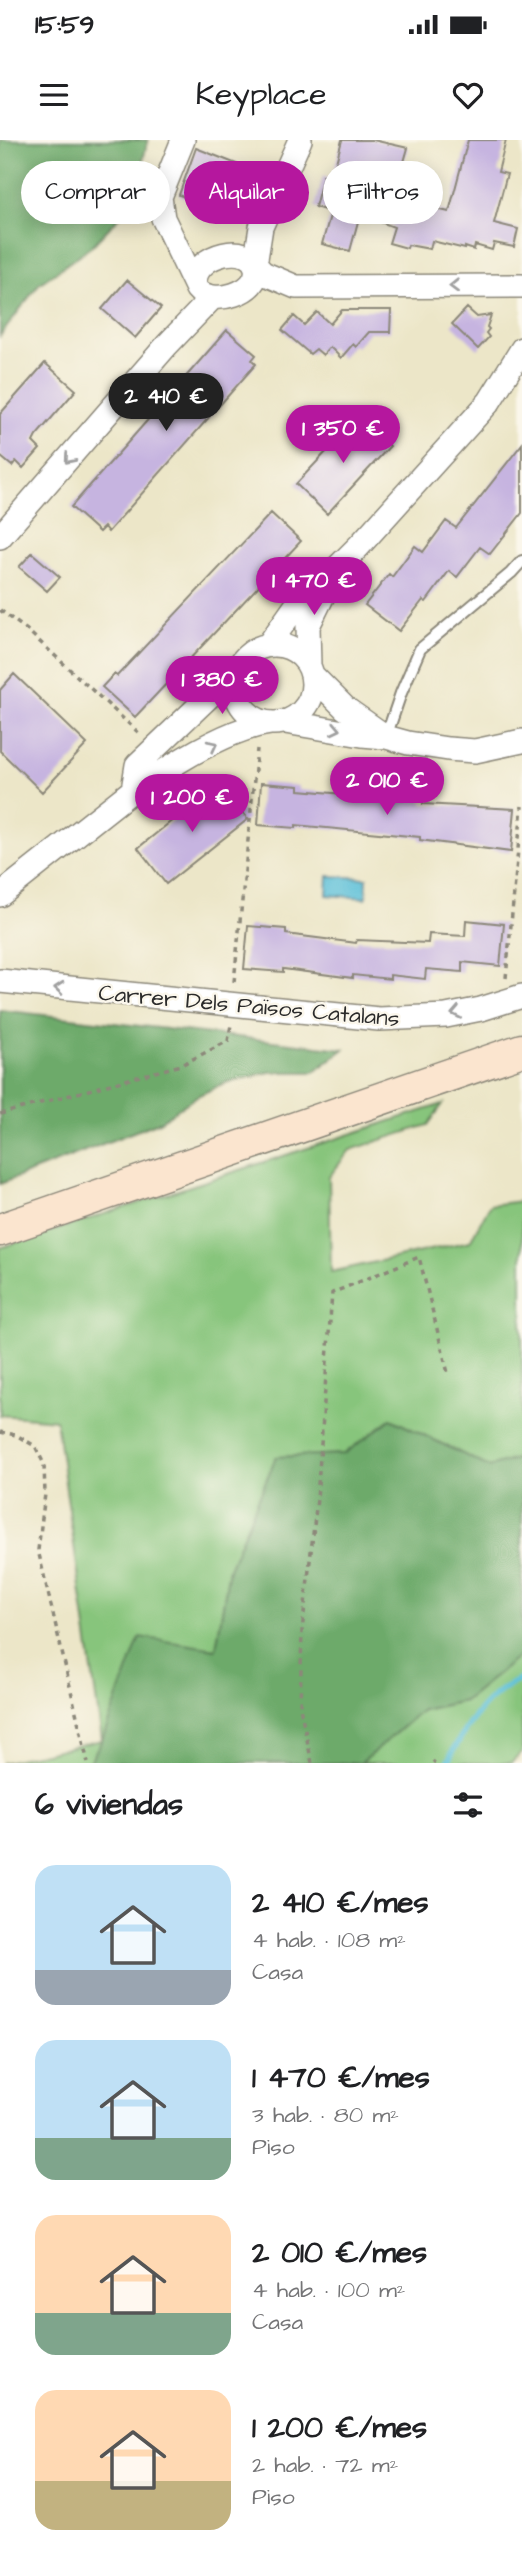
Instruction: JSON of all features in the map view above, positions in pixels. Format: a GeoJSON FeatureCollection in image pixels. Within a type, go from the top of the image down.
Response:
{"type":"FeatureCollection","features":[{"type":"Feature","properties":{"kind":"street"},"geometry":{"type":"LineString","coordinates":[[183,140],[160,197],[163,218],[201,294],[212,298]]}},
{"type":"Feature","properties":{"kind":"street"},"geometry":{"type":"LineString","coordinates":[[0,537],[167,345],[212,298],[246,289],[254,280],[261,227],[300,140]]}},
{"type":"Feature","properties":{"kind":"street"},"geometry":{"type":"LineString","coordinates":[[173,235],[212,259]]}},
{"type":"Feature","properties":{"kind":"street"},"geometry":{"type":"LineString","coordinates":[[195,282],[197,269],[212,259],[243,254],[263,273],[296,288],[522,286]]}},
{"type":"Feature","properties":{"kind":"street"},"geometry":{"type":"LineString","coordinates":[[269,644],[305,593],[337,569],[489,402],[522,349]]}},
{"type":"Feature","properties":{"kind":"street"},"geometry":{"type":"LineString","coordinates":[[0,895],[133,790],[169,767],[253,726],[278,723],[298,715],[308,704],[313,691],[308,626],[337,569]]}},
{"type":"Feature","properties":{"kind":"street"},"geometry":{"type":"LineString","coordinates":[[386,737],[345,708],[311,671],[302,656],[292,649],[269,644],[255,649],[244,657],[237,670],[235,694],[240,705],[258,721],[475,751],[522,741]]}},
{"type":"Feature","properties":{"kind":"street"},"geometry":{"type":"LineString","coordinates":[[133,790],[137,765],[237,670]]}},
{"type":"Feature","properties":{"kind":"street","name":"Carrer Dels Països Catalans"},"geometry":{"type":"LineString","coordinates":[[5,977],[379,1019],[446,1016],[481,1009],[522,996]]}},
{"type":"Feature","properties":{"kind":"street"},"geometry":{"type":"LineString","coordinates":[[0,1230],[522,1050]]}},
{"type":"Feature","properties":{"kind":"lane"},"geometry":{"type":"LineString","coordinates":[[386,737],[419,649],[493,589],[522,561]]}},
{"type":"Feature","properties":{"kind":"path"},"geometry":{"type":"LineString","coordinates":[[0,610],[37,639],[145,738]]}},
{"type":"Feature","properties":{"kind":"path"},"geometry":{"type":"LineString","coordinates":[[233,986],[257,749]]}},
{"type":"Feature","properties":{"kind":"path"},"geometry":{"type":"LineString","coordinates":[[505,977],[522,806]]}},
{"type":"Feature","properties":{"kind":"path"},"geometry":{"type":"LineString","coordinates":[[0,1114],[181,1065],[229,1041],[231,1025]]}},
{"type":"Feature","properties":{"kind":"path"},"geometry":{"type":"LineString","coordinates":[[312,1763],[300,1707],[302,1631],[317,1499],[332,1293],[419,1257],[448,1373]]}},
{"type":"Feature","properties":{"kind":"path"},"geometry":{"type":"LineString","coordinates":[[0,1432],[16,1435],[35,1446],[44,1464],[45,1494],[38,1550],[88,1763]]}},
{"type":"Feature","properties":{"kind":"green space"},"geometry":{"type":"Polygon","coordinates":[[[0,140],[148,140],[143,161],[21,161],[21,224],[113,224],[92,246],[39,284],[0,336],[0,140]]]}},
{"type":"Feature","properties":{"kind":"green space"},"geometry":{"type":"Polygon","coordinates":[[[0,1010],[344,1049],[314,1072],[270,1072],[225,1083],[197,1096],[159,1122],[0,1184],[0,1010]]]}},
{"type":"Feature","properties":{"kind":"green space"},"geometry":{"type":"Polygon","coordinates":[[[443,1104],[428,1125],[350,1150],[329,1177],[331,1272],[470,1241],[490,1205],[522,1201],[522,1457],[489,1467],[391,1419],[344,1454],[276,1457],[229,1569],[216,1649],[102,1740],[56,1420],[0,1415],[0,1248],[443,1104]]]}},
{"type":"Feature","properties":{"kind":"green space"},"geometry":{"type":"Polygon","coordinates":[[[391,1419],[489,1467],[522,1457],[522,1654],[464,1701],[422,1710],[361,1763],[89,1763],[102,1740],[140,1637],[216,1649],[229,1569],[276,1457],[344,1454],[391,1419]]]}},
{"type":"Feature","properties":{"kind":"green space"},"geometry":{"type":"Polygon","coordinates":[[[522,1654],[522,1753],[511,1763],[361,1763],[422,1710],[464,1701],[522,1654]]]}},
{"type":"Feature","properties":{"kind":"green space"},"geometry":{"type":"Polygon","coordinates":[[[102,1740],[89,1763],[1,1763],[102,1740]]]}},
{"type":"Feature","properties":{"kind":"water"},"geometry":{"type":"Polygon","coordinates":[[[328,876],[367,878],[366,898],[327,895],[328,876]]]}},
{"type":"Feature","properties":{"kind":"building"},"geometry":{"type":"Polygon","coordinates":[[[342,140],[373,140],[408,148],[404,161],[336,161],[342,140]]]}},
{"type":"Feature","properties":{"kind":"building"},"geometry":{"type":"Polygon","coordinates":[[[468,140],[506,140],[498,172],[507,174],[494,223],[518,229],[514,247],[494,243],[492,250],[475,245],[474,250],[432,241],[430,249],[408,245],[407,248],[389,243],[394,227],[386,224],[443,224],[443,211],[449,212],[468,140]]]}},
{"type":"Feature","properties":{"kind":"building"},"geometry":{"type":"Polygon","coordinates":[[[196,148],[229,161],[191,161],[196,148]]]}},
{"type":"Feature","properties":{"kind":"building"},"geometry":{"type":"Polygon","coordinates":[[[323,176],[323,210],[315,207],[323,176]]]}},
{"type":"Feature","properties":{"kind":"building"},"geometry":{"type":"Polygon","coordinates":[[[184,181],[184,197],[179,195],[184,181]]]}},
{"type":"Feature","properties":{"kind":"building"},"geometry":{"type":"Polygon","coordinates":[[[328,224],[357,224],[350,251],[322,244],[328,224]]]}},
{"type":"Feature","properties":{"kind":"building"},"geometry":{"type":"Polygon","coordinates":[[[127,280],[161,308],[135,338],[102,309],[127,280]]]}},
{"type":"Feature","properties":{"kind":"building"},"geometry":{"type":"Polygon","coordinates":[[[467,308],[477,317],[491,315],[486,333],[489,337],[478,349],[452,324],[467,308]]]}},
{"type":"Feature","properties":{"kind":"building"},"geometry":{"type":"Polygon","coordinates":[[[342,310],[391,310],[390,332],[369,332],[356,347],[353,344],[341,358],[330,347],[323,355],[316,349],[310,354],[282,330],[294,316],[304,325],[317,312],[330,324],[342,310]]]}},
{"type":"Feature","properties":{"kind":"building"},"geometry":{"type":"Polygon","coordinates":[[[227,330],[256,355],[252,360],[256,364],[108,532],[104,527],[99,532],[71,507],[227,330]]]}},
{"type":"Feature","properties":{"kind":"building"},"geometry":{"type":"Polygon","coordinates":[[[45,363],[76,390],[36,436],[33,442],[40,449],[23,468],[16,461],[12,466],[0,456],[0,414],[45,363]]]}},
{"type":"Feature","properties":{"kind":"building"},"geometry":{"type":"Polygon","coordinates":[[[359,417],[390,446],[327,514],[296,484],[359,417]]]}},
{"type":"Feature","properties":{"kind":"building"},"geometry":{"type":"Polygon","coordinates":[[[522,444],[522,513],[490,554],[480,547],[457,577],[449,571],[426,602],[423,600],[399,631],[365,605],[389,574],[392,577],[415,546],[423,552],[446,521],[456,528],[522,444]]]}},
{"type":"Feature","properties":{"kind":"building"},"geometry":{"type":"Polygon","coordinates":[[[271,513],[301,541],[135,717],[102,687],[114,674],[117,676],[271,513]]]}},
{"type":"Feature","properties":{"kind":"building"},"geometry":{"type":"Polygon","coordinates":[[[32,553],[60,577],[47,591],[19,567],[32,553]]]}},
{"type":"Feature","properties":{"kind":"building"},"geometry":{"type":"Polygon","coordinates":[[[14,674],[87,744],[42,792],[0,751],[0,690],[14,674]]]}},
{"type":"Feature","properties":{"kind":"building"},"geometry":{"type":"Polygon","coordinates":[[[261,783],[299,786],[299,790],[423,801],[423,804],[515,809],[511,852],[420,840],[420,837],[296,825],[296,828],[258,825],[261,783]]]}},
{"type":"Feature","properties":{"kind":"building"},"geometry":{"type":"Polygon","coordinates":[[[214,787],[220,794],[225,791],[248,819],[166,884],[138,848],[214,787]]]}},
{"type":"Feature","properties":{"kind":"building"},"geometry":{"type":"Polygon","coordinates":[[[466,920],[504,924],[500,966],[462,962],[462,972],[426,969],[425,979],[390,975],[390,979],[353,975],[353,978],[283,969],[283,972],[244,969],[248,926],[286,929],[286,934],[356,943],[357,940],[428,943],[429,934],[465,936],[466,920]]]}},
{"type":"Feature","properties":{"kind":"waterway"},"geometry":{"type":"LineString","coordinates":[[447,1763],[460,1738],[486,1703],[497,1693],[522,1679]]}}]}
